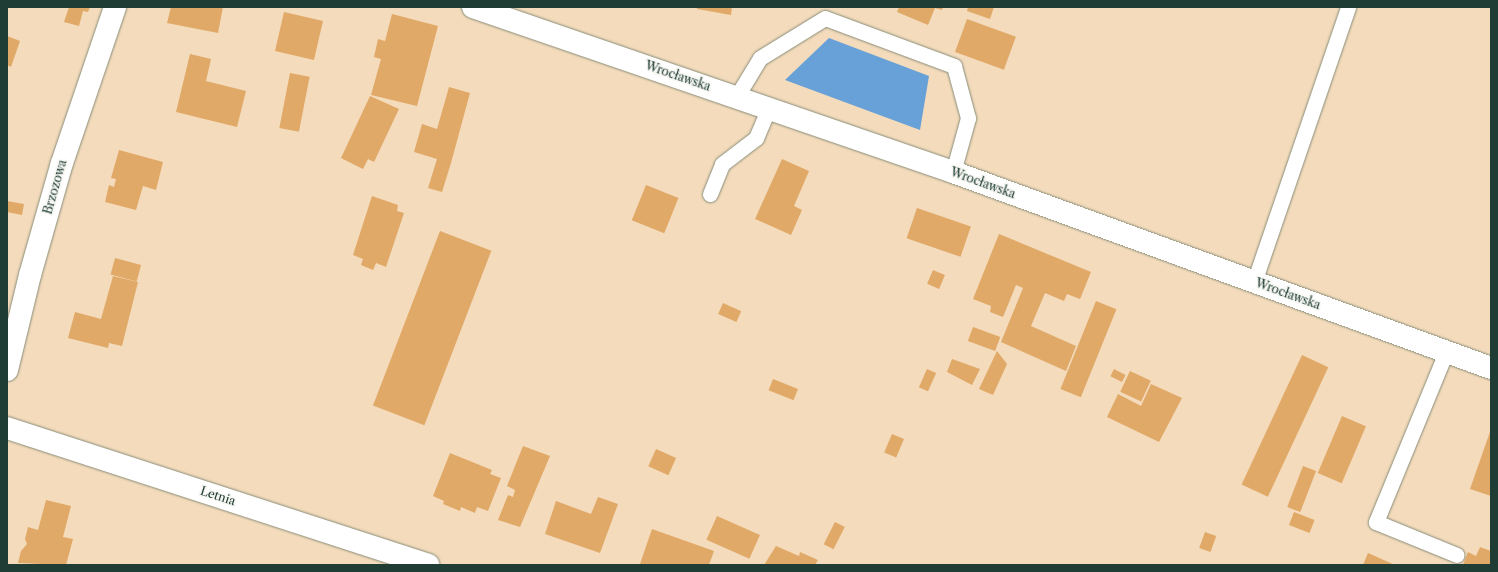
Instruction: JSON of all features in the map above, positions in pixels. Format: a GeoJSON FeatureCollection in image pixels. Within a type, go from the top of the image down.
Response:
{"type":"FeatureCollection","features":[{"type":"Feature","properties":{"kind":"street","name":"Brzozowa"},"geometry":{"type":"LineString","coordinates":[[7,370],[30,275],[62,164],[115,7]]}},
{"type":"Feature","properties":{"kind":"street","name":"Wrocławska"},"geometry":{"type":"LineString","coordinates":[[472,7],[737,96],[953,172],[1491,368]]}},
{"type":"Feature","properties":{"kind":"street","name":"Letnia"},"geometry":{"type":"LineString","coordinates":[[7,428],[428,565]]}},
{"type":"Feature","properties":{"kind":"lane"},"geometry":{"type":"LineString","coordinates":[[1254,282],[1348,7]]}},
{"type":"Feature","properties":{"kind":"lane"},"geometry":{"type":"LineString","coordinates":[[737,96],[760,58],[825,18],[832,20],[954,66],[968,118],[953,172]]}},
{"type":"Feature","properties":{"kind":"lane"},"geometry":{"type":"LineString","coordinates":[[710,194],[722,164],[756,138],[769,108]]}},
{"type":"Feature","properties":{"kind":"lane"},"geometry":{"type":"LineString","coordinates":[[1446,352],[1376,522],[1457,555]]}},
{"type":"Feature","properties":{"kind":"water"},"geometry":{"type":"Polygon","coordinates":[[[829,38],[929,76],[920,130],[785,80],[829,38]]]}},
{"type":"Feature","properties":{"kind":"building"},"geometry":{"type":"Polygon","coordinates":[[[69,7],[90,7],[88,12],[83,11],[79,26],[64,22],[69,7]]]}},
{"type":"Feature","properties":{"kind":"building"},"geometry":{"type":"Polygon","coordinates":[[[171,7],[223,7],[218,33],[167,23],[171,7]]]}},
{"type":"Feature","properties":{"kind":"building"},"geometry":{"type":"Polygon","coordinates":[[[697,7],[732,7],[731,15],[697,9],[697,7]]]}},
{"type":"Feature","properties":{"kind":"building"},"geometry":{"type":"Polygon","coordinates":[[[899,7],[943,7],[942,10],[935,8],[928,25],[897,12],[899,7]]]}},
{"type":"Feature","properties":{"kind":"building"},"geometry":{"type":"Polygon","coordinates":[[[968,7],[994,7],[990,19],[967,11],[968,7]]]}},
{"type":"Feature","properties":{"kind":"building"},"geometry":{"type":"Polygon","coordinates":[[[284,12],[323,21],[314,60],[275,51],[284,12]]]}},
{"type":"Feature","properties":{"kind":"building"},"geometry":{"type":"Polygon","coordinates":[[[392,14],[438,26],[417,106],[371,95],[381,59],[374,57],[378,39],[385,41],[392,14]]]}},
{"type":"Feature","properties":{"kind":"building"},"geometry":{"type":"Polygon","coordinates":[[[967,19],[1016,37],[1004,70],[955,52],[967,19]]]}},
{"type":"Feature","properties":{"kind":"building"},"geometry":{"type":"Polygon","coordinates":[[[7,36],[20,41],[11,67],[7,65],[7,36]]]}},
{"type":"Feature","properties":{"kind":"building"},"geometry":{"type":"Polygon","coordinates":[[[190,54],[211,59],[206,81],[246,91],[237,127],[176,112],[190,54]]]}},
{"type":"Feature","properties":{"kind":"building"},"geometry":{"type":"Polygon","coordinates":[[[290,73],[310,77],[299,132],[279,128],[290,73]]]}},
{"type":"Feature","properties":{"kind":"building"},"geometry":{"type":"Polygon","coordinates":[[[449,87],[470,93],[442,192],[428,188],[437,159],[414,152],[422,124],[437,129],[449,87]]]}},
{"type":"Feature","properties":{"kind":"building"},"geometry":{"type":"Polygon","coordinates":[[[370,96],[399,109],[374,162],[368,159],[363,169],[341,158],[370,96]]]}},
{"type":"Feature","properties":{"kind":"building"},"geometry":{"type":"Polygon","coordinates":[[[119,150],[163,162],[156,190],[143,186],[136,210],[105,202],[109,185],[114,187],[116,179],[111,178],[119,150]]]}},
{"type":"Feature","properties":{"kind":"building"},"geometry":{"type":"Polygon","coordinates":[[[782,159],[809,171],[794,206],[802,210],[791,235],[755,219],[782,159]]]}},
{"type":"Feature","properties":{"kind":"building"},"geometry":{"type":"Polygon","coordinates":[[[646,185],[678,198],[664,233],[632,220],[646,185]]]}},
{"type":"Feature","properties":{"kind":"building"},"geometry":{"type":"Polygon","coordinates":[[[372,196],[398,205],[397,211],[404,213],[386,267],[376,263],[373,270],[361,265],[363,259],[353,255],[372,196]]]}},
{"type":"Feature","properties":{"kind":"building"},"geometry":{"type":"Polygon","coordinates":[[[7,201],[24,204],[22,215],[7,212],[7,201]]]}},
{"type":"Feature","properties":{"kind":"building"},"geometry":{"type":"Polygon","coordinates":[[[917,208],[971,227],[960,257],[907,238],[917,208]]]}},
{"type":"Feature","properties":{"kind":"building"},"geometry":{"type":"Polygon","coordinates":[[[440,231],[491,251],[424,425],[373,406],[440,231]]]}},
{"type":"Feature","properties":{"kind":"building"},"geometry":{"type":"Polygon","coordinates":[[[999,234],[1091,272],[1080,299],[1067,294],[1064,301],[1045,293],[1031,326],[1076,346],[1066,371],[1001,342],[1023,288],[1016,285],[1003,317],[990,312],[991,306],[973,299],[999,234]]]}},
{"type":"Feature","properties":{"kind":"building"},"geometry":{"type":"Polygon","coordinates":[[[115,258],[141,265],[137,281],[111,274],[115,258]]]}},
{"type":"Feature","properties":{"kind":"building"},"geometry":{"type":"Polygon","coordinates":[[[933,270],[945,275],[939,289],[927,284],[933,270]]]}},
{"type":"Feature","properties":{"kind":"building"},"geometry":{"type":"Polygon","coordinates":[[[113,276],[138,282],[122,346],[109,343],[108,348],[68,338],[75,312],[101,319],[113,276]]]}},
{"type":"Feature","properties":{"kind":"building"},"geometry":{"type":"Polygon","coordinates":[[[1096,301],[1116,309],[1081,397],[1060,389],[1096,301]]]}},
{"type":"Feature","properties":{"kind":"building"},"geometry":{"type":"Polygon","coordinates":[[[723,303],[741,311],[736,322],[718,314],[723,303]]]}},
{"type":"Feature","properties":{"kind":"building"},"geometry":{"type":"Polygon","coordinates":[[[973,327],[1000,337],[995,351],[968,341],[973,327]]]}},
{"type":"Feature","properties":{"kind":"building"},"geometry":{"type":"Polygon","coordinates":[[[997,351],[1007,364],[993,395],[979,389],[997,351]]]}},
{"type":"Feature","properties":{"kind":"building"},"geometry":{"type":"Polygon","coordinates":[[[1302,355],[1328,367],[1268,497],[1242,485],[1302,355]]]}},
{"type":"Feature","properties":{"kind":"building"},"geometry":{"type":"Polygon","coordinates":[[[952,359],[980,369],[972,385],[947,372],[952,359]]]}},
{"type":"Feature","properties":{"kind":"building"},"geometry":{"type":"Polygon","coordinates":[[[927,369],[936,373],[928,391],[919,387],[927,369]]]}},
{"type":"Feature","properties":{"kind":"building"},"geometry":{"type":"Polygon","coordinates":[[[1114,369],[1126,375],[1122,382],[1110,376],[1114,369]]]}},
{"type":"Feature","properties":{"kind":"building"},"geometry":{"type":"Polygon","coordinates":[[[1130,371],[1151,381],[1141,402],[1120,392],[1130,371]]]}},
{"type":"Feature","properties":{"kind":"building"},"geometry":{"type":"Polygon","coordinates":[[[773,379],[798,389],[794,400],[769,390],[773,379]]]}},
{"type":"Feature","properties":{"kind":"building"},"geometry":{"type":"Polygon","coordinates":[[[1151,384],[1182,398],[1159,442],[1107,417],[1118,394],[1141,406],[1151,384]]]}},
{"type":"Feature","properties":{"kind":"building"},"geometry":{"type":"Polygon","coordinates":[[[1342,416],[1366,426],[1342,483],[1318,473],[1342,416]]]}},
{"type":"Feature","properties":{"kind":"building"},"geometry":{"type":"Polygon","coordinates":[[[1491,429],[1491,496],[1470,489],[1491,429]]]}},
{"type":"Feature","properties":{"kind":"building"},"geometry":{"type":"Polygon","coordinates":[[[892,434],[904,439],[896,457],[884,452],[892,434]]]}},
{"type":"Feature","properties":{"kind":"building"},"geometry":{"type":"Polygon","coordinates":[[[523,446],[550,456],[520,527],[498,520],[508,495],[513,497],[515,490],[507,486],[523,446]]]}},
{"type":"Feature","properties":{"kind":"building"},"geometry":{"type":"Polygon","coordinates":[[[656,449],[676,458],[668,475],[648,466],[656,449]]]}},
{"type":"Feature","properties":{"kind":"building"},"geometry":{"type":"Polygon","coordinates":[[[450,453],[492,470],[490,474],[501,478],[488,511],[477,507],[475,513],[461,507],[460,511],[443,504],[444,501],[433,496],[450,453]]]}},
{"type":"Feature","properties":{"kind":"building"},"geometry":{"type":"Polygon","coordinates":[[[1303,466],[1316,471],[1300,512],[1287,507],[1303,466]]]}},
{"type":"Feature","properties":{"kind":"building"},"geometry":{"type":"Polygon","coordinates":[[[598,497],[618,504],[600,553],[545,534],[556,501],[591,514],[598,497]]]}},
{"type":"Feature","properties":{"kind":"building"},"geometry":{"type":"Polygon","coordinates":[[[46,500],[71,506],[63,537],[73,539],[66,565],[18,563],[21,551],[27,544],[25,539],[28,527],[38,530],[46,500]]]}},
{"type":"Feature","properties":{"kind":"building"},"geometry":{"type":"Polygon","coordinates":[[[1294,512],[1315,520],[1310,533],[1289,525],[1294,512]]]}},
{"type":"Feature","properties":{"kind":"building"},"geometry":{"type":"Polygon","coordinates":[[[717,516],[760,535],[749,559],[706,540],[717,516]]]}},
{"type":"Feature","properties":{"kind":"building"},"geometry":{"type":"Polygon","coordinates":[[[835,522],[845,527],[833,549],[824,544],[835,522]]]}},
{"type":"Feature","properties":{"kind":"building"},"geometry":{"type":"Polygon","coordinates":[[[652,529],[714,551],[709,565],[640,564],[652,529]]]}},
{"type":"Feature","properties":{"kind":"building"},"geometry":{"type":"Polygon","coordinates":[[[1205,532],[1216,536],[1210,552],[1199,548],[1205,532]]]}},
{"type":"Feature","properties":{"kind":"building"},"geometry":{"type":"Polygon","coordinates":[[[776,546],[799,556],[800,552],[818,560],[815,565],[764,565],[776,546]]]}},
{"type":"Feature","properties":{"kind":"building"},"geometry":{"type":"Polygon","coordinates":[[[1480,547],[1491,551],[1491,565],[1463,565],[1468,552],[1476,556],[1480,547]]]}},
{"type":"Feature","properties":{"kind":"building"},"geometry":{"type":"Polygon","coordinates":[[[1368,553],[1395,565],[1363,565],[1368,553]]]}}]}
